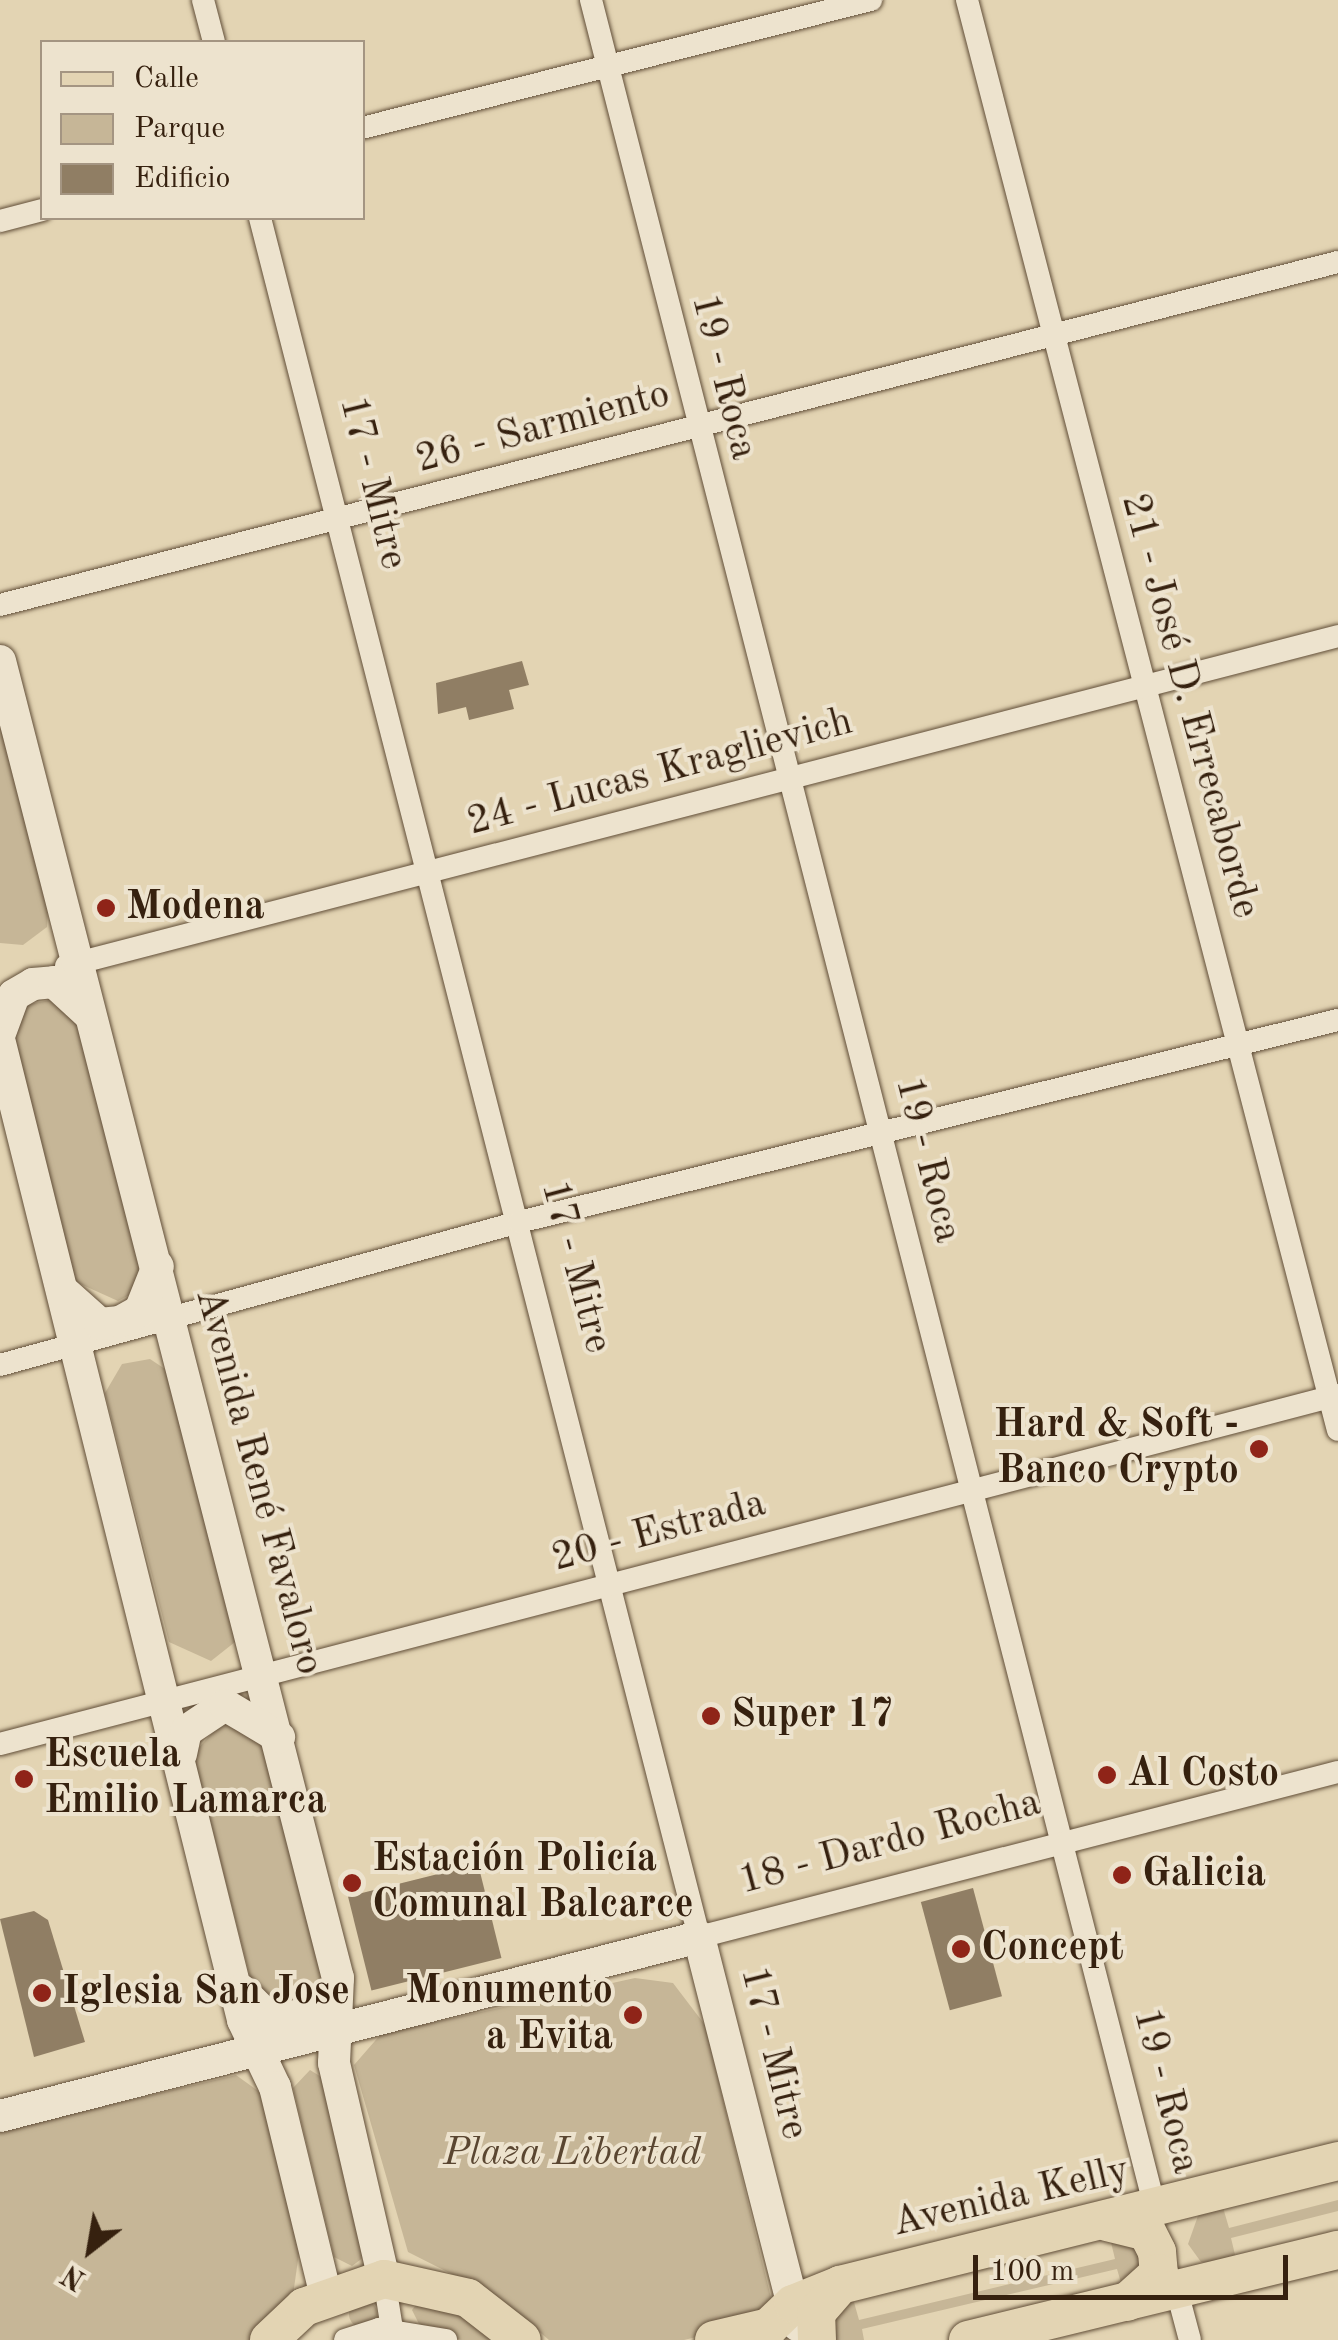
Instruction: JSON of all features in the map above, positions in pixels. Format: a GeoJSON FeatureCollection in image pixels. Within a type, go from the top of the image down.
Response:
{"type":"FeatureCollection","features":[{"type":"Feature","properties":{"kind":"main road","name":"Avenida René Favaloro"},"geometry":{"type":"LineString","coordinates":[[0,661],[264,1674],[338,1978],[332,2032],[384,2279]]}},
{"type":"Feature","properties":{"kind":"main road"},"geometry":{"type":"LineString","coordinates":[[0,1033],[14,995],[34,984],[54,982],[93,1018]]}},
{"type":"Feature","properties":{"kind":"main road"},"geometry":{"type":"LineString","coordinates":[[0,1043],[254,2050],[275,2087],[326,2296]]}},
{"type":"Feature","properties":{"kind":"main road"},"geometry":{"type":"LineString","coordinates":[[64,1292],[100,1324],[120,1322],[140,1311],[158,1266]]}},
{"type":"Feature","properties":{"kind":"main road"},"geometry":{"type":"LineString","coordinates":[[181,1754],[186,1732],[226,1706],[280,1737]]}},
{"type":"Feature","properties":{"kind":"main road","name":"18 - Dardo Rocha"},"geometry":{"type":"LineString","coordinates":[[0,2116],[699,1937]]}},
{"type":"Feature","properties":{"kind":"main road","name":"17 - Mitre"},"geometry":{"type":"LineString","coordinates":[[699,1937],[797,2322]]}},
{"type":"Feature","properties":{"kind":"main road"},"geometry":{"type":"LineString","coordinates":[[240,1990],[262,2016],[293,2023],[320,2008],[338,1978]]}},
{"type":"Feature","properties":{"kind":"main road","name":"Avenida Kelly"},"geometry":{"type":"LineString","coordinates":[[714,2340],[797,2322],[840,2286],[1156,2210],[1338,2161]]}},
{"type":"Feature","properties":{"kind":"main road"},"geometry":{"type":"LineString","coordinates":[[1105,2222],[1147,2232],[1157,2252],[1148,2291],[1125,2303]]}},
{"type":"Feature","properties":{"kind":"main road"},"geometry":{"type":"LineString","coordinates":[[968,2340],[1338,2250]]}},
{"type":"Feature","properties":{"kind":"main road"},"geometry":{"type":"LineString","coordinates":[[268,2340],[326,2296],[384,2279],[468,2298],[522,2340]]}},
{"type":"Feature","properties":{"kind":"main road"},"geometry":{"type":"LineString","coordinates":[[817,2340],[816,2313],[840,2286]]}},
{"type":"Feature","properties":{"kind":"street"},"geometry":{"type":"LineString","coordinates":[[204,0],[214,40]]}},
{"type":"Feature","properties":{"kind":"street","name":"19 - Roca"},"geometry":{"type":"LineString","coordinates":[[591,0],[696,427],[791,778],[1190,2340]]}},
{"type":"Feature","properties":{"kind":"street"},"geometry":{"type":"LineString","coordinates":[[365,127],[871,0]]}},
{"type":"Feature","properties":{"kind":"street","name":"21 - José D. Errecaborde"},"geometry":{"type":"LineString","coordinates":[[967,0],[1238,1046],[1334,1396],[1338,1430]]}},
{"type":"Feature","properties":{"kind":"street"},"geometry":{"type":"LineString","coordinates":[[0,221],[40,211]]}},
{"type":"Feature","properties":{"kind":"street","name":"17 - Mitre"},"geometry":{"type":"LineString","coordinates":[[261,220],[613,1583],[699,1937]]}},
{"type":"Feature","properties":{"kind":"street","name":"26 - Sarmiento"},"geometry":{"type":"LineString","coordinates":[[0,605],[1338,262]]}},
{"type":"Feature","properties":{"kind":"street","name":"24 - Lucas Kraglievich"},"geometry":{"type":"LineString","coordinates":[[0,983],[1338,636]]}},
{"type":"Feature","properties":{"kind":"street"},"geometry":{"type":"LineString","coordinates":[[0,1365],[520,1222],[883,1138],[1338,1020]]}},
{"type":"Feature","properties":{"kind":"street","name":"20 - Estrada"},"geometry":{"type":"LineString","coordinates":[[0,1744],[1334,1396]]}},
{"type":"Feature","properties":{"kind":"street","name":"18 - Dardo Rocha"},"geometry":{"type":"LineString","coordinates":[[699,1937],[1338,1772]]}},
{"type":"Feature","properties":{"kind":"street","name":"Avenida René Favaloro"},"geometry":{"type":"LineString","coordinates":[[384,2279],[392,2329]]}},
{"type":"Feature","properties":{"kind":"street"},"geometry":{"type":"LineString","coordinates":[[326,2296],[341,2340],[392,2329],[446,2340]]}},
{"type":"Feature","properties":{"kind":"green space"},"geometry":{"type":"Polygon","coordinates":[[[0,723],[48,908],[47,927],[23,945],[0,943],[0,723]]]}},
{"type":"Feature","properties":{"kind":"green space"},"geometry":{"type":"Polygon","coordinates":[[[56,999],[77,1013],[142,1264],[133,1293],[118,1301],[76,1282],[12,1033],[29,1004],[56,999]]]}},
{"type":"Feature","properties":{"kind":"green space"},"geometry":{"type":"Polygon","coordinates":[[[150,1359],[171,1373],[236,1623],[235,1642],[211,1661],[169,1642],[105,1393],[122,1364],[150,1359]]]}},
{"type":"Feature","properties":{"kind":"green space"},"geometry":{"type":"Polygon","coordinates":[[[224,1720],[259,1733],[324,1984],[294,2010],[255,1996],[193,1754],[224,1720]]]}},
{"type":"Feature","properties":{"kind":"green space","name":"Plaza Libertad"},"geometry":{"type":"Polygon","coordinates":[[[635,1978],[673,1983],[705,2025],[772,2302],[754,2323],[684,2340],[549,2340],[501,2299],[408,2252],[354,2065],[381,2034],[635,1978]]]}},
{"type":"Feature","properties":{"kind":"green space","name":"Plaza Libertad"},"geometry":{"type":"Polygon","coordinates":[[[310,2070],[323,2078],[364,2257],[352,2266],[334,2257],[293,2088],[310,2070]]]}},
{"type":"Feature","properties":{"kind":"green space"},"geometry":{"type":"Polygon","coordinates":[[[236,2075],[261,2093],[299,2253],[293,2295],[256,2340],[0,2340],[0,2131],[236,2075]]]}},
{"type":"Feature","properties":{"kind":"green space"},"geometry":{"type":"Polygon","coordinates":[[[1338,2200],[1338,2211],[1231,2238],[1237,2263],[1201,2262],[1188,2244],[1199,2213],[1222,2204],[1229,2228],[1338,2200]]]}},
{"type":"Feature","properties":{"kind":"green space"},"geometry":{"type":"Polygon","coordinates":[[[1109,2234],[1154,2244],[1124,2293],[1117,2269],[862,2329],[864,2340],[820,2340],[852,2295],[859,2320],[1115,2259],[1109,2234]]]}},
{"type":"Feature","properties":{"kind":"green space","name":"Plaza Libertad"},"geometry":{"type":"Polygon","coordinates":[[[424,2295],[513,2340],[461,2340],[419,2324],[412,2310],[424,2295]]]}},
{"type":"Feature","properties":{"kind":"green space"},"geometry":{"type":"Polygon","coordinates":[[[363,2300],[373,2304],[377,2314],[373,2324],[363,2328],[353,2324],[349,2314],[353,2304],[363,2300]]]}},
{"type":"Feature","properties":{"kind":"building"},"geometry":{"type":"Polygon","coordinates":[[[522,661],[529,685],[509,690],[514,709],[469,720],[466,707],[438,714],[436,683],[522,661]]]}},
{"type":"Feature","properties":{"kind":"building"},"geometry":{"type":"Polygon","coordinates":[[[478,1864],[501,1958],[371,1991],[348,1896],[478,1864]]]}},
{"type":"Feature","properties":{"kind":"building","name":"Concept"},"geometry":{"type":"Polygon","coordinates":[[[973,1888],[1002,1996],[950,2010],[921,1902],[973,1888]]]}},
{"type":"Feature","properties":{"kind":"building","name":"Iglesia San Jose"},"geometry":{"type":"Polygon","coordinates":[[[34,1911],[48,1920],[85,2042],[34,2057],[0,1919],[34,1911]]]}},
{"type":"Feature","properties":{"kind":"place","name":"Modena"},"geometry":{"type":"Point","coordinates":[106,908]}},
{"type":"Feature","properties":{"kind":"place","name":"Hard & Soft - Banco Crypto"},"geometry":{"type":"Point","coordinates":[1259,1449]}},
{"type":"Feature","properties":{"kind":"place","name":"Super 17"},"geometry":{"type":"Point","coordinates":[711,1716]}},
{"type":"Feature","properties":{"kind":"place","name":"Al Costo"},"geometry":{"type":"Point","coordinates":[1107,1775]}},
{"type":"Feature","properties":{"kind":"place","name":"Escuela Emilio Lamarca"},"geometry":{"type":"Point","coordinates":[24,1779]}},
{"type":"Feature","properties":{"kind":"place","name":"Galicia"},"geometry":{"type":"Point","coordinates":[1122,1875]}},
{"type":"Feature","properties":{"kind":"place","name":"Estación Policía Comunal Balcarce"},"geometry":{"type":"Point","coordinates":[352,1883]}},
{"type":"Feature","properties":{"kind":"place","name":"Concept"},"geometry":{"type":"Point","coordinates":[961,1949]}},
{"type":"Feature","properties":{"kind":"place","name":"Iglesia San Jose"},"geometry":{"type":"Point","coordinates":[42,1993]}},
{"type":"Feature","properties":{"kind":"place","name":"Monumento a Evita"},"geometry":{"type":"Point","coordinates":[633,2015]}}]}
